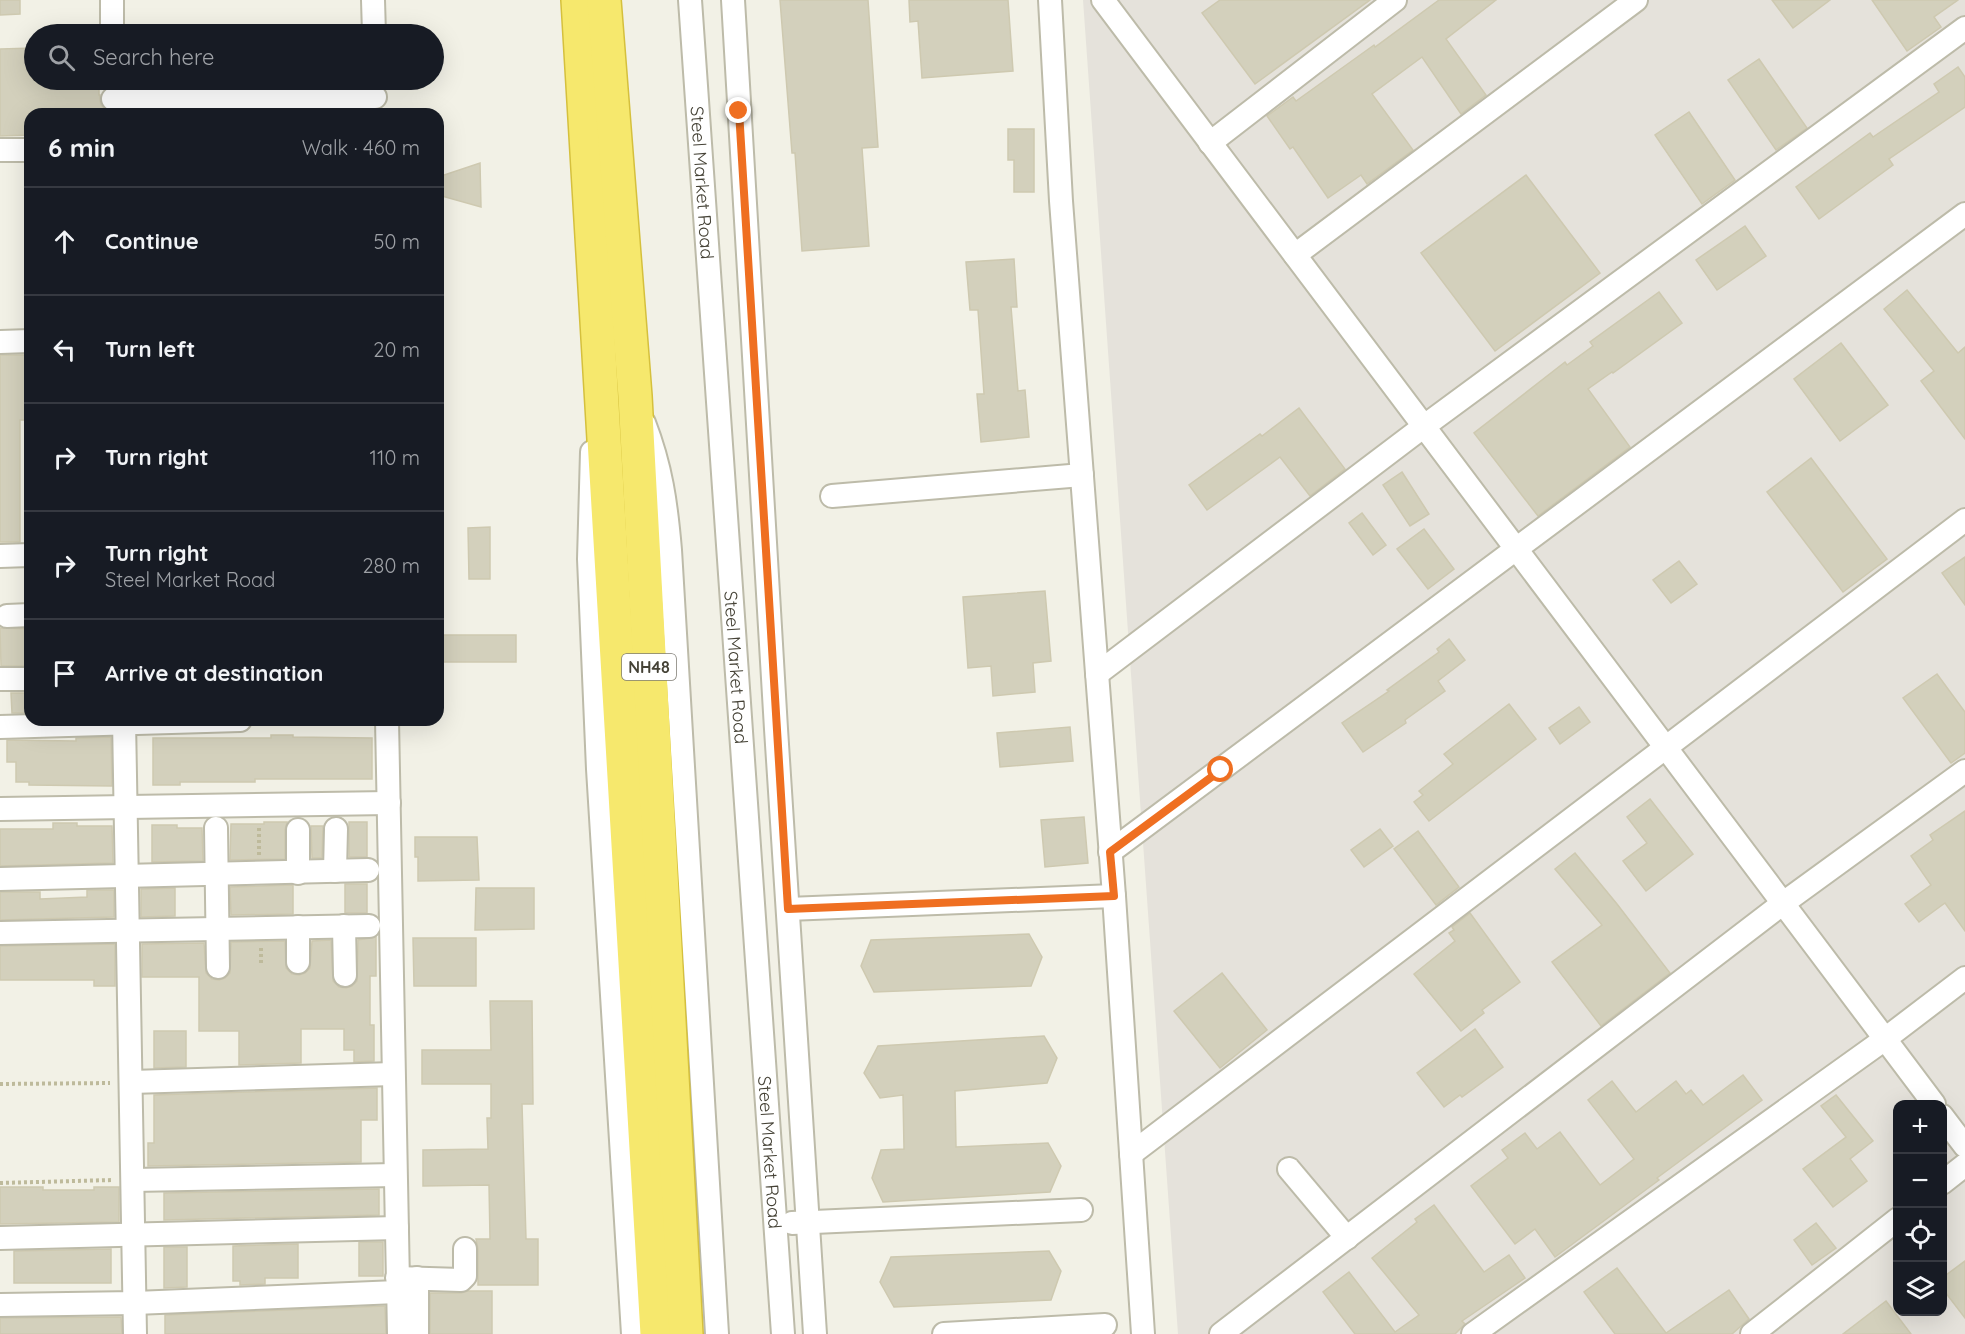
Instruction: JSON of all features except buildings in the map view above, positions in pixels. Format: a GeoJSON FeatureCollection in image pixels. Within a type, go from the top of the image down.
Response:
{"type":"FeatureCollection","features":[{"type":"Feature","properties":{"kind":"highway","name":"NH48"},"geometry":{"type":"LineString","coordinates":[[578,0],[657,1334]]}},
{"type":"Feature","properties":{"kind":"highway","name":"NH48"},"geometry":{"type":"LineString","coordinates":[[604,0],[634,396],[686,1334]]}},
{"type":"Feature","properties":{"kind":"street"},"geometry":{"type":"LineString","coordinates":[[112,0],[112,24]]}},
{"type":"Feature","properties":{"kind":"street"},"geometry":{"type":"LineString","coordinates":[[373,0],[374,24]]}},
{"type":"Feature","properties":{"kind":"street","name":"Steel Market Road"},"geometry":{"type":"LineString","coordinates":[[690,0],[783,1334]]}},
{"type":"Feature","properties":{"kind":"street","name":"Steel Market Road"},"geometry":{"type":"LineString","coordinates":[[733,0],[815,1334]]}},
{"type":"Feature","properties":{"kind":"street"},"geometry":{"type":"LineString","coordinates":[[1050,0],[1061,201],[1114,896],[1143,1334]]}},
{"type":"Feature","properties":{"kind":"street"},"geometry":{"type":"LineString","coordinates":[[1102,0],[1931,1100]]}},
{"type":"Feature","properties":{"kind":"street"},"geometry":{"type":"LineString","coordinates":[[1210,142],[1395,0]]}},
{"type":"Feature","properties":{"kind":"street"},"geometry":{"type":"LineString","coordinates":[[1294,255],[1636,0]]}},
{"type":"Feature","properties":{"kind":"street"},"geometry":{"type":"LineString","coordinates":[[1097,674],[1424,427],[1965,28]]}},
{"type":"Feature","properties":{"kind":"street"},"geometry":{"type":"LineString","coordinates":[[114,97],[375,97]]}},
{"type":"Feature","properties":{"kind":"street"},"geometry":{"type":"LineString","coordinates":[[0,150],[24,150]]}},
{"type":"Feature","properties":{"kind":"street"},"geometry":{"type":"LineString","coordinates":[[1110,852],[1965,214]]}},
{"type":"Feature","properties":{"kind":"street"},"geometry":{"type":"LineString","coordinates":[[0,342],[24,341]]}},
{"type":"Feature","properties":{"kind":"street"},"geometry":{"type":"LineString","coordinates":[[602,390],[591,460],[589,559],[598,769],[633,1334]]}},
{"type":"Feature","properties":{"kind":"street"},"geometry":{"type":"LineString","coordinates":[[634,396],[655,451],[668,520],[717,1334]]}},
{"type":"Feature","properties":{"kind":"street"},"geometry":{"type":"LineString","coordinates":[[832,496],[1082,475]]}},
{"type":"Feature","properties":{"kind":"street"},"geometry":{"type":"LineString","coordinates":[[725,510],[763,506]]}},
{"type":"Feature","properties":{"kind":"street"},"geometry":{"type":"LineString","coordinates":[[1131,1154],[1965,520]]}},
{"type":"Feature","properties":{"kind":"street"},"geometry":{"type":"LineString","coordinates":[[0,556],[24,555]]}},
{"type":"Feature","properties":{"kind":"street"},"geometry":{"type":"LineString","coordinates":[[7,616],[24,615]]}},
{"type":"Feature","properties":{"kind":"street"},"geometry":{"type":"LineString","coordinates":[[0,679],[24,679]]}},
{"type":"Feature","properties":{"kind":"street"},"geometry":{"type":"LineString","coordinates":[[0,727],[25,726]]}},
{"type":"Feature","properties":{"kind":"street"},"geometry":{"type":"LineString","coordinates":[[124,726],[135,1334]]}},
{"type":"Feature","properties":{"kind":"street"},"geometry":{"type":"LineString","coordinates":[[387,726],[397,1228],[404,1283],[417,1334]]}},
{"type":"Feature","properties":{"kind":"street"},"geometry":{"type":"LineString","coordinates":[[1221,1334],[1782,904],[1965,771]]}},
{"type":"Feature","properties":{"kind":"street"},"geometry":{"type":"LineString","coordinates":[[0,810],[389,803]]}},
{"type":"Feature","properties":{"kind":"street"},"geometry":{"type":"LineString","coordinates":[[216,828],[218,967]]}},
{"type":"Feature","properties":{"kind":"street"},"geometry":{"type":"LineString","coordinates":[[335,871],[336,829]]}},
{"type":"Feature","properties":{"kind":"street"},"geometry":{"type":"LineString","coordinates":[[298,830],[298,873]]}},
{"type":"Feature","properties":{"kind":"street"},"geometry":{"type":"LineString","coordinates":[[0,879],[368,870]]}},
{"type":"Feature","properties":{"kind":"street"},"geometry":{"type":"LineString","coordinates":[[788,909],[1114,896]]}},
{"type":"Feature","properties":{"kind":"street"},"geometry":{"type":"LineString","coordinates":[[344,926],[345,975]]}},
{"type":"Feature","properties":{"kind":"street"},"geometry":{"type":"LineString","coordinates":[[0,933],[369,926]]}},
{"type":"Feature","properties":{"kind":"street"},"geometry":{"type":"LineString","coordinates":[[298,927],[298,962]]}},
{"type":"Feature","properties":{"kind":"street"},"geometry":{"type":"LineString","coordinates":[[1473,1334],[1965,978]]}},
{"type":"Feature","properties":{"kind":"street"},"geometry":{"type":"LineString","coordinates":[[131,1082],[393,1074]]}},
{"type":"Feature","properties":{"kind":"street"},"geometry":{"type":"LineString","coordinates":[[1947,1123],[1965,1146]]}},
{"type":"Feature","properties":{"kind":"street"},"geometry":{"type":"LineString","coordinates":[[1947,1179],[1965,1165]]}},
{"type":"Feature","properties":{"kind":"street"},"geometry":{"type":"LineString","coordinates":[[1289,1169],[1347,1238]]}},
{"type":"Feature","properties":{"kind":"street"},"geometry":{"type":"LineString","coordinates":[[133,1180],[395,1175]]}},
{"type":"Feature","properties":{"kind":"street"},"geometry":{"type":"LineString","coordinates":[[776,1224],[1081,1210]]}},
{"type":"Feature","properties":{"kind":"street"},"geometry":{"type":"LineString","coordinates":[[1752,1334],[1893,1223]]}},
{"type":"Feature","properties":{"kind":"street"},"geometry":{"type":"LineString","coordinates":[[0,1238],[397,1228]]}},
{"type":"Feature","properties":{"kind":"street"},"geometry":{"type":"LineString","coordinates":[[0,1305],[135,1303],[461,1280],[465,1276],[465,1249]]}},
{"type":"Feature","properties":{"kind":"street"},"geometry":{"type":"LineString","coordinates":[[399,1334],[404,1283]]}},
{"type":"Feature","properties":{"kind":"street"},"geometry":{"type":"LineString","coordinates":[[944,1334],[1105,1325]]}},
{"type":"Feature","properties":{"kind":"path"},"geometry":{"type":"LineString","coordinates":[[0,1084],[131,1082]]}},
{"type":"Feature","properties":{"kind":"path"},"geometry":{"type":"LineString","coordinates":[[0,1183],[133,1180]]}},
{"type":"Feature","properties":{"kind":"shaded area"},"geometry":{"type":"Polygon","coordinates":[[[1083,0],[1965,0],[1965,1334],[1178,1334],[1083,0]]]}},
{"type":"Feature","properties":{"kind":"route"},"geometry":{"type":"LineString","coordinates":[[739,111],[788,909],[1114,896],[1110,852],[1221,770]]}}]}
